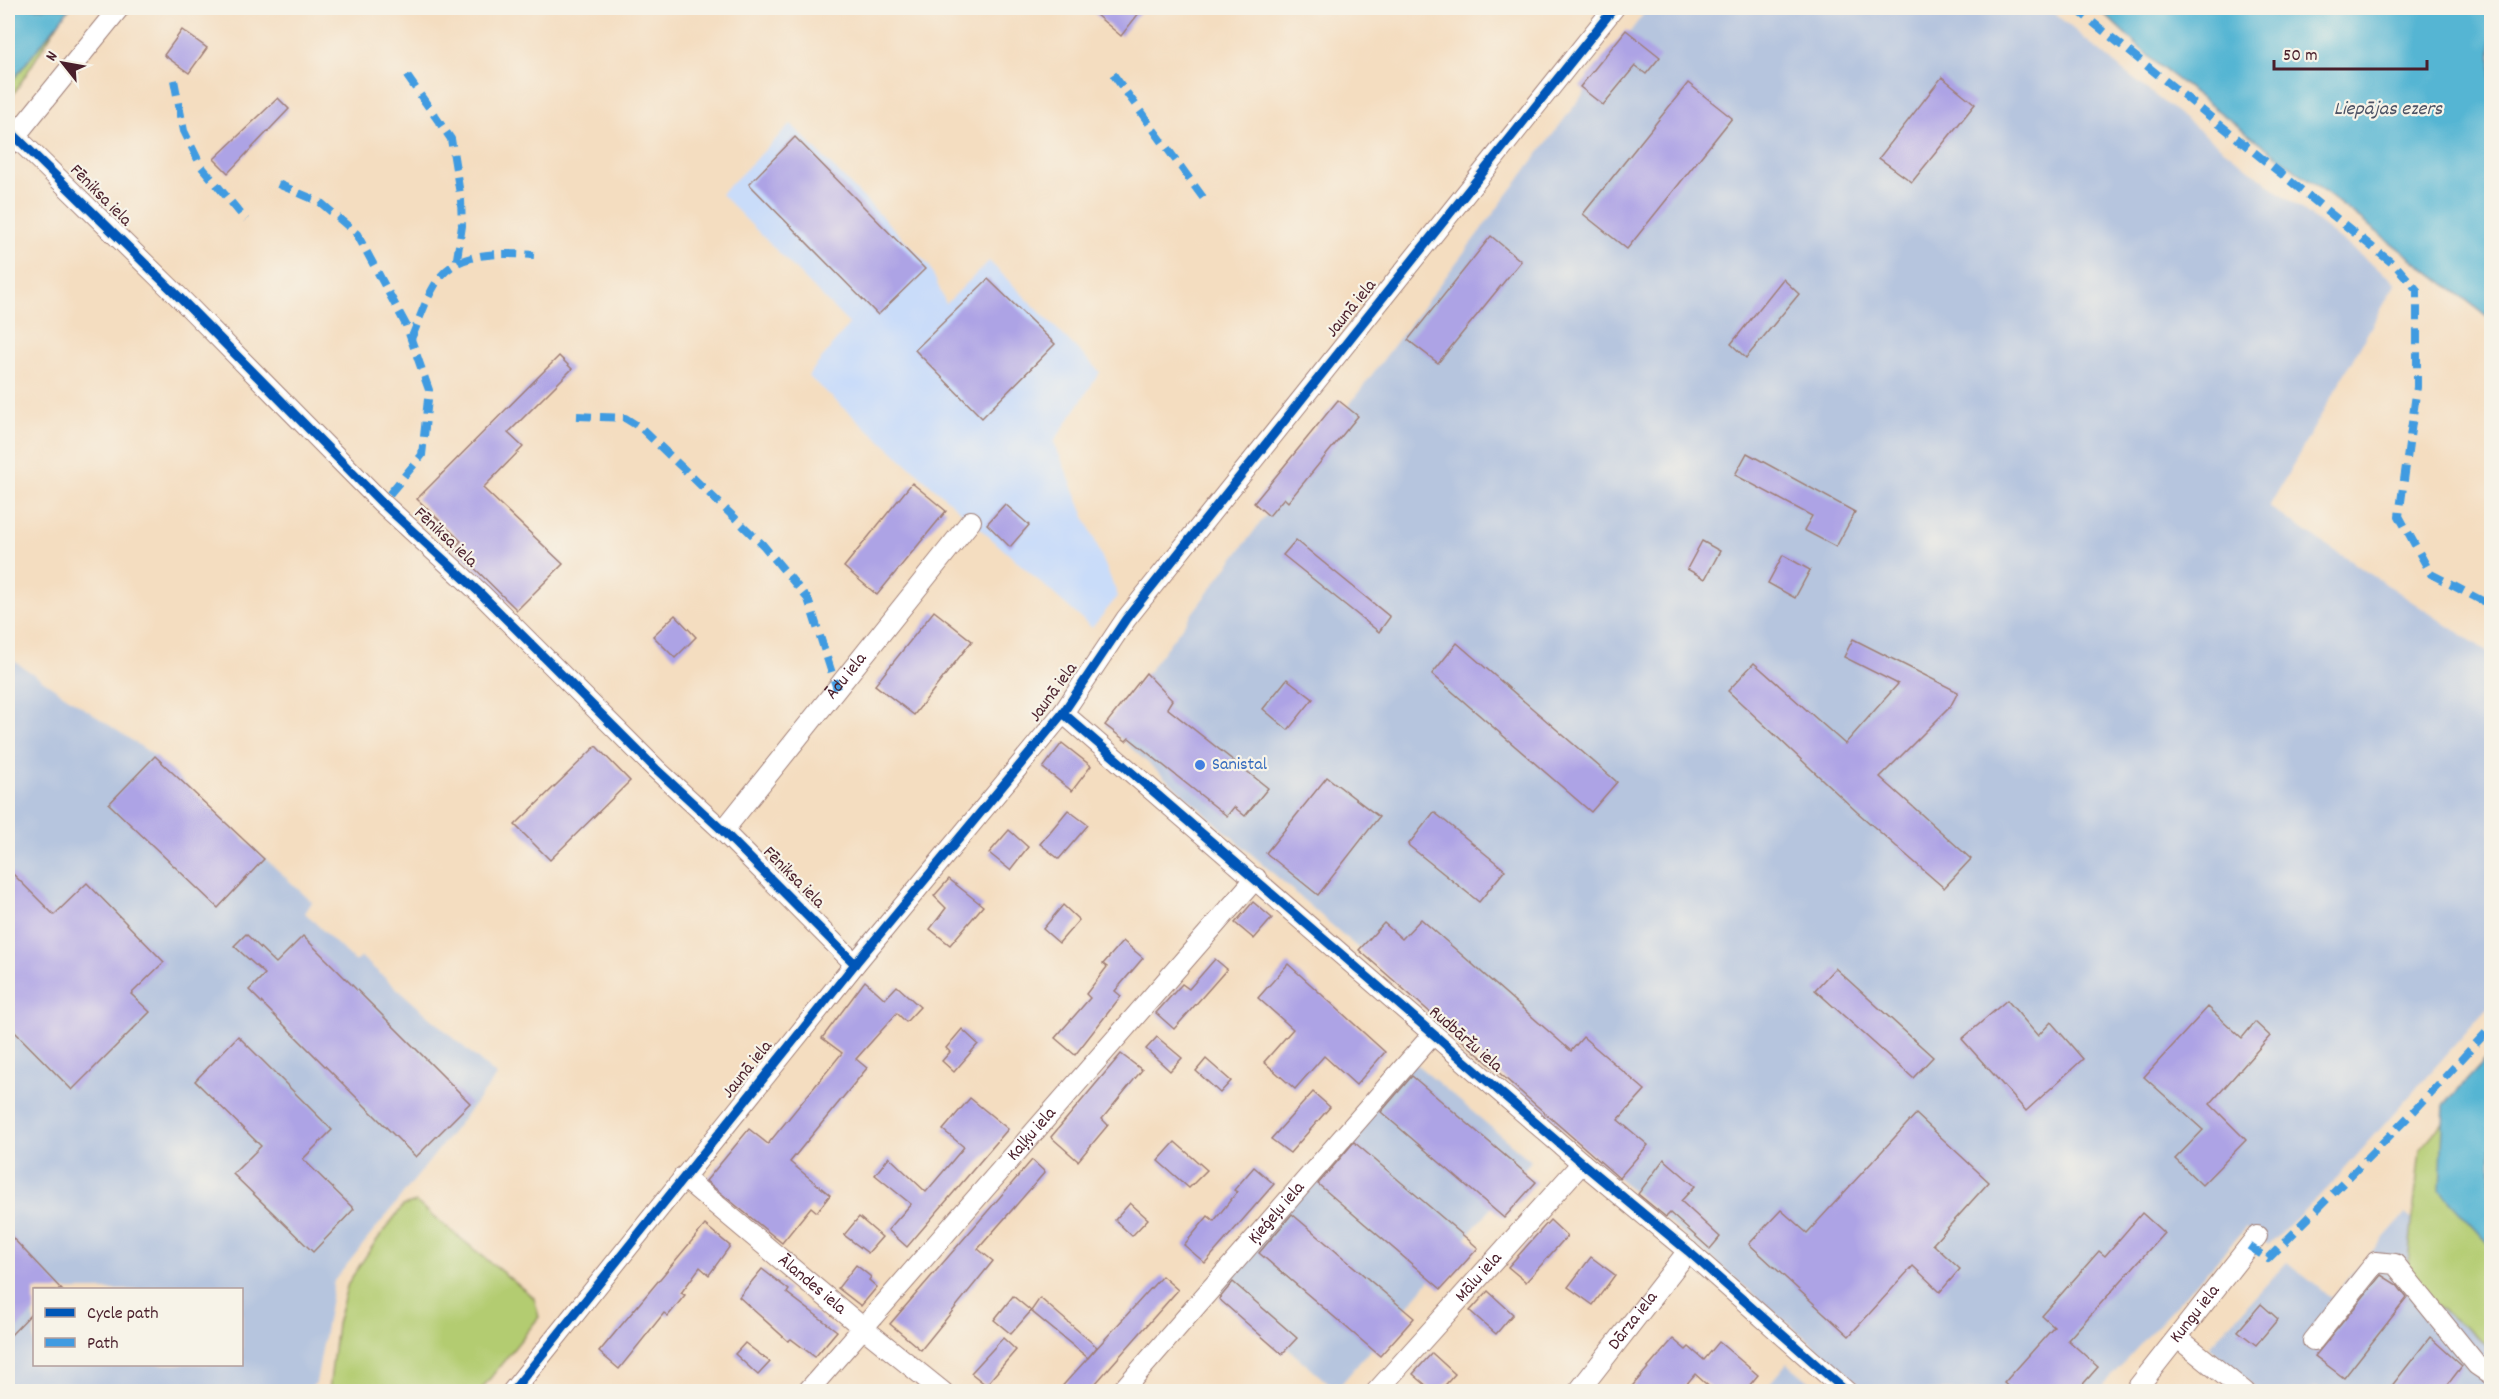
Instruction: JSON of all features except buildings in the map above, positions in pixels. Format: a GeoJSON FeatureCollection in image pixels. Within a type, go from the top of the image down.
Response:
{"type":"FeatureCollection","features":[{"type":"Feature","properties":{"kind":"street"},"geometry":{"type":"LineString","coordinates":[[11,140],[119,8]]}},
{"type":"Feature","properties":{"kind":"street","name":"Jaunā iela"},"geometry":{"type":"LineString","coordinates":[[512,1392],[855,964],[1063,713],[1126,619],[1614,8]]}},
{"type":"Feature","properties":{"kind":"street","name":"Fēniksa iela"},"geometry":{"type":"LineString","coordinates":[[11,140],[179,297],[382,503],[480,593],[855,964]]}},
{"type":"Feature","properties":{"kind":"street","name":"Ādu iela"},"geometry":{"type":"LineString","coordinates":[[723,831],[971,521]]}},
{"type":"Feature","properties":{"kind":"street","name":"Rudbāržu iela"},"geometry":{"type":"LineString","coordinates":[[1063,713],[1582,1163],[1688,1251],[1847,1392]]}},
{"type":"Feature","properties":{"kind":"street","name":"Kaļķu iela"},"geometry":{"type":"LineString","coordinates":[[807,1392],[1256,878]]}},
{"type":"Feature","properties":{"kind":"street","name":"Ķieģeļu iela"},"geometry":{"type":"LineString","coordinates":[[1121,1392],[1434,1034]]}},
{"type":"Feature","properties":{"kind":"street","name":"Mālu iela"},"geometry":{"type":"LineString","coordinates":[[1376,1392],[1582,1163]]}},
{"type":"Feature","properties":{"kind":"street","name":"Ālandes iela"},"geometry":{"type":"LineString","coordinates":[[683,1177],[943,1392]]}},
{"type":"Feature","properties":{"kind":"street","name":"Kungu iela"},"geometry":{"type":"LineString","coordinates":[[2134,1392],[2257,1236]]}},
{"type":"Feature","properties":{"kind":"street","name":"Dārza iela"},"geometry":{"type":"LineString","coordinates":[[1578,1392],[1688,1251]]}},
{"type":"Feature","properties":{"kind":"street"},"geometry":{"type":"LineString","coordinates":[[2313,1341],[2376,1262],[2388,1262],[2395,1264],[2477,1365],[2492,1376]]}},
{"type":"Feature","properties":{"kind":"street"},"geometry":{"type":"LineString","coordinates":[[2178,1338],[2245,1392]]}},
{"type":"Feature","properties":{"kind":"shaded area"},"geometry":{"type":"Polygon","coordinates":[[[1648,8],[2048,8],[2122,70],[2396,283],[2269,507],[2491,654],[2491,1004],[2328,1188],[2268,1245],[2247,1227],[2098,1391],[1868,1391],[1665,1219],[1105,725],[1148,672],[1648,8]]]}},
{"type":"Feature","properties":{"kind":"shaded area"},"geometry":{"type":"Polygon","coordinates":[[[791,124],[929,265],[946,304],[989,261],[1100,372],[1054,442],[1118,596],[1092,628],[808,376],[849,324],[721,194],[791,124]]]}},
{"type":"Feature","properties":{"kind":"shaded area"},"geometry":{"type":"Polygon","coordinates":[[[8,657],[155,756],[312,902],[305,913],[355,962],[361,957],[497,1076],[334,1281],[316,1383],[306,1391],[8,1391],[8,657]]]}},
{"type":"Feature","properties":{"kind":"shaded area"},"geometry":{"type":"Polygon","coordinates":[[[1410,1059],[1531,1161],[1336,1390],[1217,1288],[1410,1059]]]}},
{"type":"Feature","properties":{"kind":"shaded area"},"geometry":{"type":"Polygon","coordinates":[[[2405,1214],[2431,1235],[2491,1321],[2491,1391],[2321,1392],[2317,1388],[2309,1391],[2260,1391],[2209,1347],[2287,1262],[2331,1298],[2405,1214]]]}},
{"type":"Feature","properties":{"kind":"shaded area"},"geometry":{"type":"Polygon","coordinates":[[[1787,1363],[1821,1391],[1763,1391],[1787,1363]]]}},
{"type":"Feature","properties":{"kind":"green space"},"geometry":{"type":"Polygon","coordinates":[[[8,8],[68,8],[8,103],[8,8]]]}},
{"type":"Feature","properties":{"kind":"green space"},"geometry":{"type":"Polygon","coordinates":[[[2491,1066],[2491,1348],[2406,1282],[2420,1149],[2491,1066]]]}},
{"type":"Feature","properties":{"kind":"green space"},"geometry":{"type":"Polygon","coordinates":[[[416,1202],[534,1298],[539,1317],[480,1391],[329,1391],[337,1324],[348,1283],[403,1206],[416,1202]]]}},
{"type":"Feature","properties":{"kind":"water"},"geometry":{"type":"Polygon","coordinates":[[[8,8],[70,8],[8,86],[8,8]]]}},
{"type":"Feature","properties":{"kind":"water","name":"Liepājas ezers"},"geometry":{"type":"Polygon","coordinates":[[[2098,8],[2491,8],[2491,319],[2158,65],[2098,8]]]}},
{"type":"Feature","properties":{"kind":"water"},"geometry":{"type":"Polygon","coordinates":[[[2491,1054],[2491,1246],[2440,1190],[2444,1105],[2491,1054]]]}},
{"type":"Feature","properties":{"kind":"marked path"},"geometry":{"type":"LineString","coordinates":[[2075,8],[2397,267],[2417,290],[2417,387],[2399,516],[2431,574],[2492,606]]}},
{"type":"Feature","properties":{"kind":"marked path"},"geometry":{"type":"LineString","coordinates":[[1113,74],[1207,203]]}},
{"type":"Feature","properties":{"kind":"marked path"},"geometry":{"type":"LineString","coordinates":[[407,76],[451,139],[461,200],[462,226],[456,265]]}},
{"type":"Feature","properties":{"kind":"marked path"},"geometry":{"type":"LineString","coordinates":[[174,80],[184,131],[201,166],[246,220]]}},
{"type":"Feature","properties":{"kind":"marked path"},"geometry":{"type":"LineString","coordinates":[[278,184],[320,202],[357,234],[406,325],[429,390],[422,455],[382,503]]}},
{"type":"Feature","properties":{"kind":"marked path"},"geometry":{"type":"LineString","coordinates":[[411,339],[436,283],[444,272],[455,264],[467,259],[494,254],[534,255]]}},
{"type":"Feature","properties":{"kind":"marked path"},"geometry":{"type":"LineString","coordinates":[[577,416],[625,418],[641,428],[763,545],[808,599],[837,689]]}},
{"type":"Feature","properties":{"kind":"marked path"},"geometry":{"type":"LineString","coordinates":[[2249,1246],[2268,1259],[2414,1111],[2492,1026]]}},
{"type":"Feature","properties":{"kind":"cycle path"},"geometry":{"type":"LineString","coordinates":[[512,1392],[855,964],[1063,713],[1126,619],[1614,8]]}},
{"type":"Feature","properties":{"kind":"cycle path"},"geometry":{"type":"LineString","coordinates":[[14,135],[179,297],[382,503],[480,593],[855,964]]}},
{"type":"Feature","properties":{"kind":"cycle path"},"geometry":{"type":"LineString","coordinates":[[1063,713],[1582,1163],[1688,1251],[1847,1392]]}},
{"type":"Feature","properties":{"kind":"place","name":"Sanistal"},"geometry":{"type":"Point","coordinates":[1200,765]}}]}
